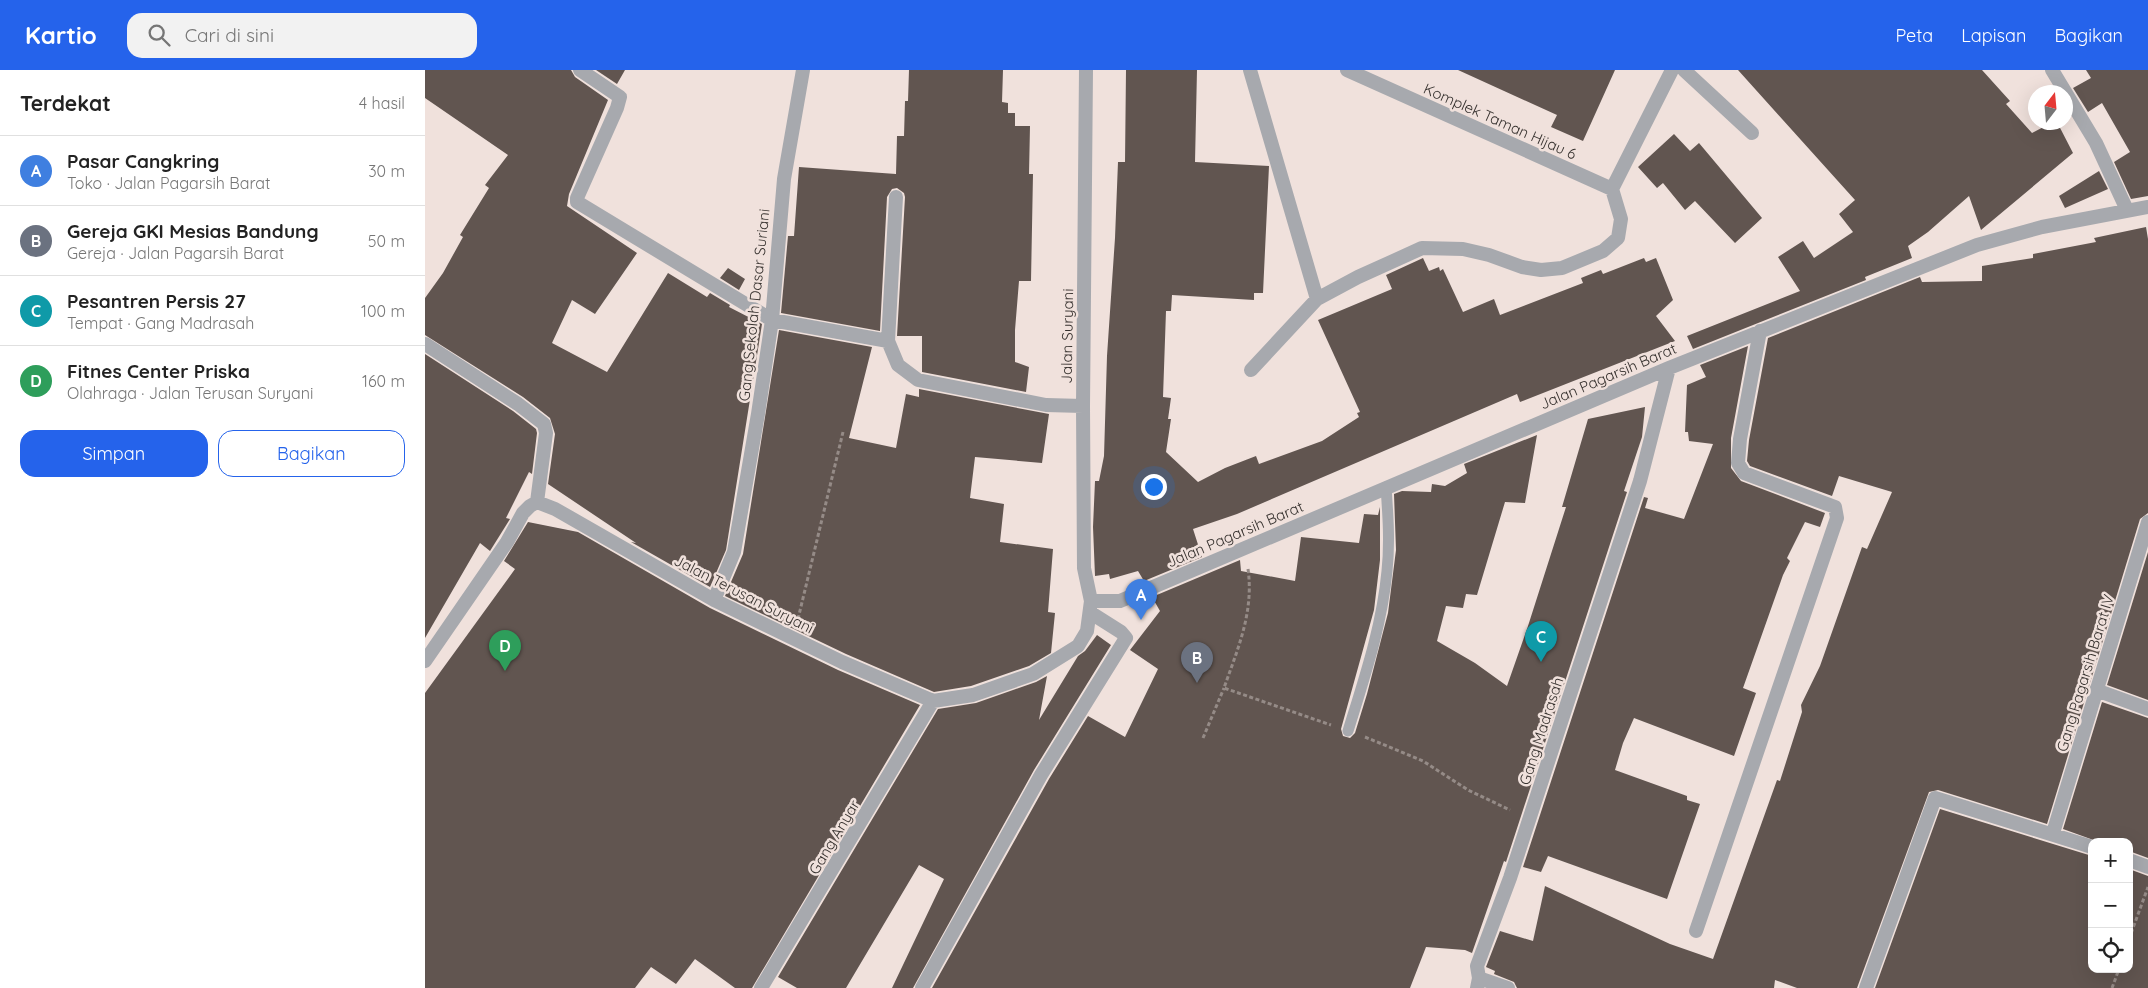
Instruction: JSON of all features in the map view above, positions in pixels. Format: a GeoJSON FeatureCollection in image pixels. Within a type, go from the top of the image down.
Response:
{"type":"FeatureCollection","features":[{"type":"Feature","properties":{"kind":"street"},"geometry":{"type":"LineString","coordinates":[[580,70],[620,97],[617,108],[577,198],[577,202],[772,320],[888,341]]}},
{"type":"Feature","properties":{"kind":"street","name":"Gang Sekolah Dasar Suriani"},"geometry":{"type":"LineString","coordinates":[[714,600],[734,552],[772,320],[784,179],[803,70]]}},
{"type":"Feature","properties":{"kind":"street","name":"Jalan Suryani"},"geometry":{"type":"LineString","coordinates":[[1087,70],[1083,406],[1084,568],[1091,607]]}},
{"type":"Feature","properties":{"kind":"street"},"geometry":{"type":"LineString","coordinates":[[1250,70],[1317,299]]}},
{"type":"Feature","properties":{"kind":"street","name":"Komplek Taman Hijau 6"},"geometry":{"type":"LineString","coordinates":[[1347,70],[1613,189]]}},
{"type":"Feature","properties":{"kind":"street"},"geometry":{"type":"LineString","coordinates":[[1251,370],[1317,299],[1358,277],[1422,248],[1463,249],[1489,254],[1522,267],[1541,270],[1561,268],[1603,251],[1618,238],[1621,219],[1613,189],[1673,70]]}},
{"type":"Feature","properties":{"kind":"street"},"geometry":{"type":"LineString","coordinates":[[1683,70],[1752,132]]}},
{"type":"Feature","properties":{"kind":"street"},"geometry":{"type":"LineString","coordinates":[[2053,70],[2096,143],[2127,210]]}},
{"type":"Feature","properties":{"kind":"street"},"geometry":{"type":"LineString","coordinates":[[896,197],[888,341],[898,365],[918,380],[1046,405],[1083,406]]}},
{"type":"Feature","properties":{"kind":"street","name":"Jalan Pagarsih Barat"},"geometry":{"type":"LineString","coordinates":[[1091,607],[1120,601],[1669,368],[1977,245],[2042,227],[2148,207]]}},
{"type":"Feature","properties":{"kind":"street"},"geometry":{"type":"LineString","coordinates":[[1696,931],[1837,518],[1835,507],[1744,473],[1740,469],[1738,463],[1740,440],[1761,331]]}},
{"type":"Feature","properties":{"kind":"street"},"geometry":{"type":"LineString","coordinates":[[425,344],[518,404],[544,424],[546,433],[537,502],[530,506],[523,514],[501,552],[425,661]]}},
{"type":"Feature","properties":{"kind":"street","name":"Gang Madrasah"},"geometry":{"type":"LineString","coordinates":[[1478,983],[1477,966],[1510,878],[1640,481],[1669,368]]}},
{"type":"Feature","properties":{"kind":"street","name":"Jalan Terusan Suryani"},"geometry":{"type":"LineString","coordinates":[[537,502],[555,509],[714,600],[793,639],[933,701]]}},
{"type":"Feature","properties":{"kind":"street","name":"Gang Pagarsih Barat IV"},"geometry":{"type":"LineString","coordinates":[[2053,833],[2148,522]]}},
{"type":"Feature","properties":{"kind":"street"},"geometry":{"type":"LineString","coordinates":[[922,988],[1041,775],[1126,638],[1091,607],[1084,638],[1078,646],[1033,674],[973,695],[933,701]]}},
{"type":"Feature","properties":{"kind":"street"},"geometry":{"type":"LineString","coordinates":[[2096,690],[2148,709]]}},
{"type":"Feature","properties":{"kind":"street","name":"Gang Anyar"},"geometry":{"type":"LineString","coordinates":[[761,988],[933,701]]}},
{"type":"Feature","properties":{"kind":"street"},"geometry":{"type":"LineString","coordinates":[[1866,988],[1935,798],[2053,833],[2088,846]]}},
{"type":"Feature","properties":{"kind":"street"},"geometry":{"type":"LineString","coordinates":[[2133,861],[2148,867]]}},
{"type":"Feature","properties":{"kind":"street"},"geometry":{"type":"LineString","coordinates":[[1478,983],[1508,988]]}},
{"type":"Feature","properties":{"kind":"lane"},"geometry":{"type":"LineString","coordinates":[[1348,731],[1376,633],[1387,573],[1389,521],[1386,487]]}},
{"type":"Feature","properties":{"kind":"path"},"geometry":{"type":"LineString","coordinates":[[793,639],[843,432]]}},
{"type":"Feature","properties":{"kind":"path"},"geometry":{"type":"LineString","coordinates":[[1203,738],[1224,688]]}},
{"type":"Feature","properties":{"kind":"path"},"geometry":{"type":"LineString","coordinates":[[2133,928],[2148,886]]}},
{"type":"Feature","properties":{"kind":"path"},"geometry":{"type":"LineString","coordinates":[[2112,988],[2118,973]]}},
{"type":"Feature","properties":{"kind":"building"},"geometry":{"type":"Polygon","coordinates":[[[425,70],[571,70],[575,77],[608,100],[569,194],[567,206],[637,253],[595,314],[572,300],[552,343],[607,372],[668,273],[707,297],[710,293],[730,305],[729,307],[762,324],[726,550],[710,587],[631,542],[636,543],[548,484],[555,434],[550,418],[523,397],[425,335],[425,298],[443,273],[463,237],[460,235],[489,188],[485,185],[508,155],[425,98],[425,70]]]}},
{"type":"Feature","properties":{"kind":"building"},"geometry":{"type":"Polygon","coordinates":[[[596,70],[625,70],[617,84],[596,70]]]}},
{"type":"Feature","properties":{"kind":"building"},"geometry":{"type":"Polygon","coordinates":[[[909,70],[1003,70],[1002,102],[1008,103],[1008,113],[1015,113],[1015,126],[1030,126],[1029,174],[1033,174],[1031,281],[1019,281],[1015,330],[1015,362],[1029,367],[1026,392],[922,372],[922,336],[897,336],[905,197],[904,193],[897,188],[892,189],[887,197],[880,331],[781,313],[788,236],[794,236],[799,167],[896,174],[897,136],[904,136],[905,101],[908,101],[909,70]]]}},
{"type":"Feature","properties":{"kind":"building"},"geometry":{"type":"Polygon","coordinates":[[[1126,70],[1197,70],[1195,162],[1269,166],[1263,293],[1254,293],[1254,300],[1172,295],[1171,311],[1166,311],[1163,397],[1171,398],[1168,419],[1171,419],[1166,452],[1198,482],[1225,468],[1256,456],[1259,464],[1322,441],[1359,417],[1357,413],[1360,412],[1318,320],[1392,289],[1386,275],[1423,258],[1429,271],[1439,267],[1440,271],[1443,269],[1463,312],[1494,299],[1500,315],[1583,283],[1581,278],[1601,270],[1603,274],[1644,258],[1646,262],[1656,258],[1673,300],[1656,316],[1675,341],[1520,402],[1517,394],[1237,514],[1193,529],[1202,557],[1144,581],[1138,571],[1110,579],[1109,574],[1095,576],[1093,527],[1095,481],[1099,481],[1104,456],[1107,356],[1118,162],[1125,162],[1126,70]]]}},
{"type":"Feature","properties":{"kind":"building"},"geometry":{"type":"Polygon","coordinates":[[[1458,70],[1615,70],[1583,141],[1551,127],[1557,115],[1458,70]]]}},
{"type":"Feature","properties":{"kind":"building"},"geometry":{"type":"Polygon","coordinates":[[[1738,70],[1982,70],[2010,101],[2006,104],[2028,130],[2032,133],[2038,130],[2061,130],[2073,153],[1981,230],[1969,196],[1928,232],[1908,246],[1912,258],[1865,277],[1866,280],[1693,349],[1687,336],[1800,291],[1778,257],[1803,241],[1814,258],[1853,232],[1839,214],[1855,200],[1738,70]]]}},
{"type":"Feature","properties":{"kind":"building"},"geometry":{"type":"Polygon","coordinates":[[[2086,70],[2148,70],[2148,196],[2131,199],[2114,162],[2130,152],[2102,103],[2088,112],[2073,88],[2091,78],[2086,70]]]}},
{"type":"Feature","properties":{"kind":"building"},"geometry":{"type":"Polygon","coordinates":[[[1674,134],[1690,151],[1699,143],[1762,218],[1735,243],[1695,201],[1685,210],[1663,183],[1657,188],[1638,167],[1674,134]]]}},
{"type":"Feature","properties":{"kind":"building"},"geometry":{"type":"Polygon","coordinates":[[[2099,171],[2108,189],[2065,208],[2059,196],[2099,171]]]}},
{"type":"Feature","properties":{"kind":"building"},"geometry":{"type":"Polygon","coordinates":[[[2146,227],[2148,239],[2148,513],[2140,519],[2047,824],[1938,790],[1929,792],[1857,988],[1797,988],[1775,980],[1774,988],[1517,988],[1514,982],[1494,974],[1495,971],[1486,967],[1500,931],[1533,941],[1545,886],[1670,944],[1713,959],[1777,780],[1780,781],[1802,712],[1801,705],[1820,666],[1862,547],[1867,549],[1892,492],[1839,476],[1832,496],[1750,466],[1747,461],[1749,440],[1768,338],[1920,277],[1922,282],[1982,281],[1982,266],[2033,258],[2033,254],[2096,242],[2094,238],[2146,227]]]}},
{"type":"Feature","properties":{"kind":"building"},"geometry":{"type":"Polygon","coordinates":[[[728,268],[745,279],[739,290],[720,278],[728,268]]]}},
{"type":"Feature","properties":{"kind":"building"},"geometry":{"type":"Polygon","coordinates":[[[779,330],[872,347],[849,438],[896,448],[906,394],[919,397],[919,389],[1049,414],[1042,463],[975,457],[970,498],[1004,504],[1000,542],[1053,549],[1048,612],[1055,613],[1051,653],[1029,666],[971,686],[934,692],[846,654],[725,596],[743,554],[779,330]]]}},
{"type":"Feature","properties":{"kind":"building"},"geometry":{"type":"Polygon","coordinates":[[[1748,346],[1731,438],[1731,468],[1741,481],[1825,513],[1820,527],[1805,522],[1787,558],[1790,561],[1783,575],[1743,688],[1756,693],[1734,756],[1634,718],[1623,743],[1615,770],[1687,796],[1687,800],[1700,804],[1667,899],[1548,856],[1541,872],[1523,867],[1644,497],[1648,498],[1645,508],[1684,519],[1713,444],[1689,441],[1688,432],[1685,432],[1687,385],[1706,377],[1700,365],[1748,346]]]}},
{"type":"Feature","properties":{"kind":"building"},"geometry":{"type":"Polygon","coordinates":[[[425,354],[513,411],[536,429],[537,433],[532,474],[529,472],[506,518],[510,519],[490,551],[480,543],[425,638],[425,354]]]}},
{"type":"Feature","properties":{"kind":"building"},"geometry":{"type":"Polygon","coordinates":[[[1645,407],[1642,437],[1624,491],[1627,492],[1506,862],[1504,861],[1472,953],[1465,950],[1426,947],[1410,988],[932,988],[1049,779],[1088,716],[1125,737],[1158,669],[1130,650],[1160,611],[1152,597],[1240,560],[1241,571],[1295,581],[1301,537],[1359,543],[1364,514],[1378,515],[1380,507],[1380,560],[1374,610],[1341,729],[1343,736],[1350,738],[1355,733],[1367,694],[1388,613],[1396,550],[1394,494],[1402,491],[1431,492],[1432,484],[1445,486],[1467,473],[1464,464],[1537,435],[1525,503],[1505,502],[1477,595],[1466,594],[1463,608],[1446,606],[1437,641],[1475,663],[1507,686],[1566,507],[1562,507],[1588,419],[1645,407]]]}},
{"type":"Feature","properties":{"kind":"building"},"geometry":{"type":"Polygon","coordinates":[[[528,522],[578,532],[710,608],[838,670],[920,705],[752,988],[735,988],[695,959],[676,984],[651,967],[635,988],[425,988],[425,693],[515,569],[504,561],[528,522]]]}},
{"type":"Feature","properties":{"kind":"building"},"geometry":{"type":"Polygon","coordinates":[[[2148,552],[2148,700],[2107,685],[2148,552]]]}},
{"type":"Feature","properties":{"kind":"building"},"geometry":{"type":"Polygon","coordinates":[[[1097,635],[1111,645],[1034,770],[913,988],[892,988],[944,879],[919,865],[846,988],[797,988],[778,977],[938,709],[976,703],[1036,682],[1047,676],[1039,720],[1078,656],[1085,651],[1097,635]]]}},
{"type":"Feature","properties":{"kind":"building"},"geometry":{"type":"Polygon","coordinates":[[[2102,702],[2148,718],[2148,858],[2133,852],[2133,838],[2088,838],[2063,829],[2102,702]]]}},
{"type":"Feature","properties":{"kind":"building"},"geometry":{"type":"Polygon","coordinates":[[[1940,809],[2088,855],[2088,973],[2133,973],[2133,870],[2148,876],[2148,988],[1875,988],[1940,809]]]}},
{"type":"Feature","properties":{"kind":"place","name":"Pasar Cangkring"},"geometry":{"type":"Point","coordinates":[1141,620]}},
{"type":"Feature","properties":{"kind":"place","name":"Pesantren Persis 27"},"geometry":{"type":"Point","coordinates":[1541,662]}},
{"type":"Feature","properties":{"kind":"place","name":"Fitnes Center Priska"},"geometry":{"type":"Point","coordinates":[505,671]}},
{"type":"Feature","properties":{"kind":"place","name":"Gereja GKI Mesias Bandung"},"geometry":{"type":"Point","coordinates":[1197,683]}}]}
